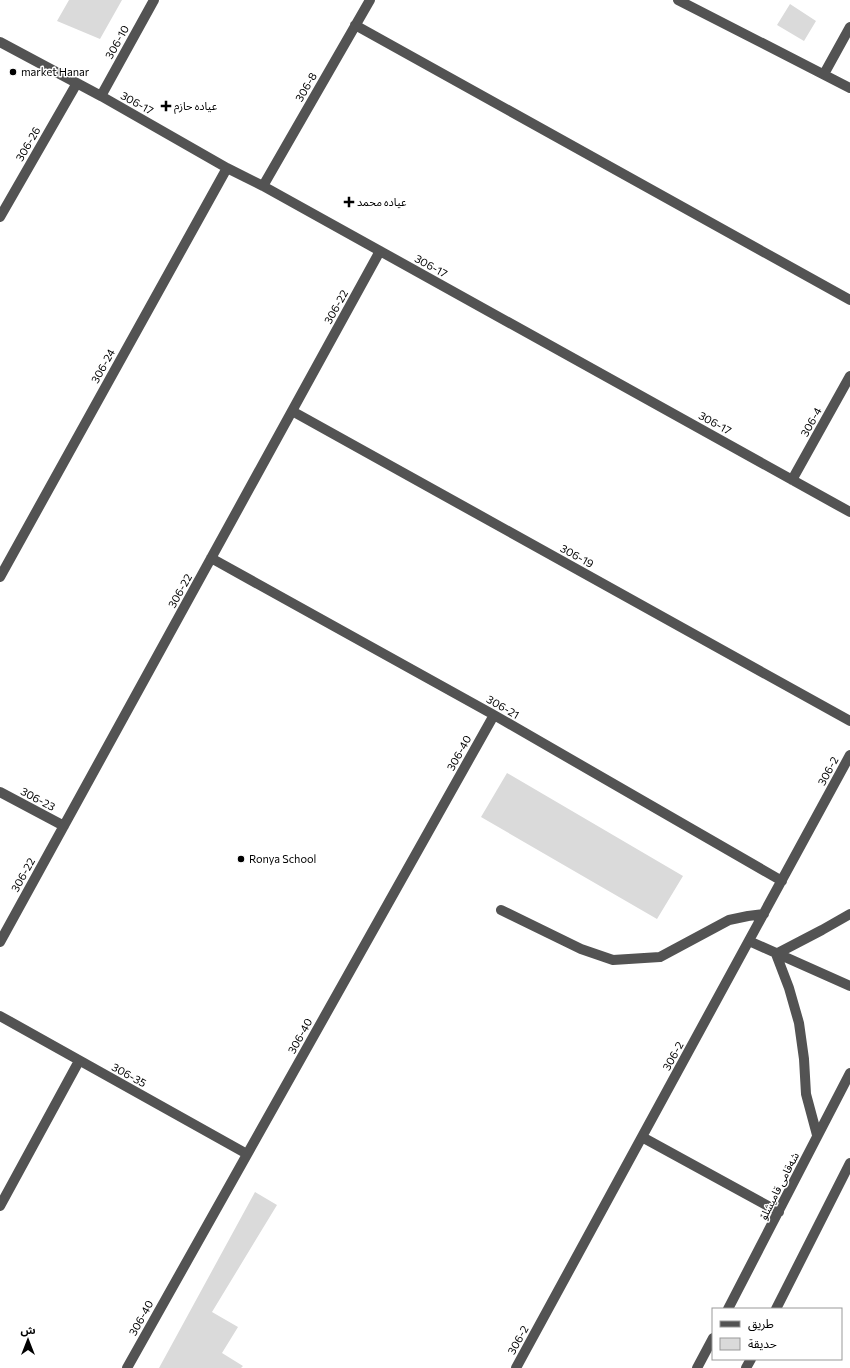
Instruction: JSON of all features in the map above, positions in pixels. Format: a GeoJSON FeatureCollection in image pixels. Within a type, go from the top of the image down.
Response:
{"type":"FeatureCollection","features":[{"type":"Feature","properties":{"kind":"street","name":"306-10"},"geometry":{"type":"LineString","coordinates":[[100,96],[154,0]]}},
{"type":"Feature","properties":{"kind":"street","name":"306-8"},"geometry":{"type":"LineString","coordinates":[[263,186],[370,0]]}},
{"type":"Feature","properties":{"kind":"street"},"geometry":{"type":"LineString","coordinates":[[678,0],[850,88]]}},
{"type":"Feature","properties":{"kind":"street"},"geometry":{"type":"LineString","coordinates":[[355,25],[850,300]]}},
{"type":"Feature","properties":{"kind":"street"},"geometry":{"type":"LineString","coordinates":[[824,74],[850,27]]}},
{"type":"Feature","properties":{"kind":"street","name":"306-17"},"geometry":{"type":"LineString","coordinates":[[0,42],[77,83],[227,168],[263,186],[850,512]]}},
{"type":"Feature","properties":{"kind":"street","name":"306-26"},"geometry":{"type":"LineString","coordinates":[[0,218],[77,83]]}},
{"type":"Feature","properties":{"kind":"street","name":"306-24"},"geometry":{"type":"LineString","coordinates":[[0,577],[227,168]]}},
{"type":"Feature","properties":{"kind":"street","name":"306-22"},"geometry":{"type":"LineString","coordinates":[[0,942],[380,251]]}},
{"type":"Feature","properties":{"kind":"street","name":"306-4"},"geometry":{"type":"LineString","coordinates":[[792,480],[850,376]]}},
{"type":"Feature","properties":{"kind":"street","name":"306-19"},"geometry":{"type":"LineString","coordinates":[[292,411],[850,721]]}},
{"type":"Feature","properties":{"kind":"street","name":"306-21"},"geometry":{"type":"LineString","coordinates":[[211,558],[494,715],[782,881]]}},
{"type":"Feature","properties":{"kind":"street","name":"306-40"},"geometry":{"type":"LineString","coordinates":[[127,1368],[494,715]]}},
{"type":"Feature","properties":{"kind":"street","name":"306-2"},"geometry":{"type":"LineString","coordinates":[[516,1368],[850,755]]}},
{"type":"Feature","properties":{"kind":"street","name":"306-23"},"geometry":{"type":"LineString","coordinates":[[0,792],[64,826]]}},
{"type":"Feature","properties":{"kind":"street"},"geometry":{"type":"LineString","coordinates":[[501,910],[581,949],[613,960],[660,956],[728,920],[764,914]]}},
{"type":"Feature","properties":{"kind":"street"},"geometry":{"type":"LineString","coordinates":[[776,954],[850,914]]}},
{"type":"Feature","properties":{"kind":"street"},"geometry":{"type":"LineString","coordinates":[[749,941],[850,986]]}},
{"type":"Feature","properties":{"kind":"street"},"geometry":{"type":"LineString","coordinates":[[776,954],[789,988],[799,1023],[804,1059],[806,1094],[817,1135]]}},
{"type":"Feature","properties":{"kind":"street","name":"306-35"},"geometry":{"type":"LineString","coordinates":[[0,1016],[247,1154]]}},
{"type":"Feature","properties":{"kind":"street"},"geometry":{"type":"LineString","coordinates":[[0,1206],[79,1061]]}},
{"type":"Feature","properties":{"kind":"street","name":"شەقامی قامیشلۆ"},"geometry":{"type":"LineString","coordinates":[[729,1308],[850,1073]]}},
{"type":"Feature","properties":{"kind":"street"},"geometry":{"type":"LineString","coordinates":[[642,1137],[779,1212]]}},
{"type":"Feature","properties":{"kind":"street"},"geometry":{"type":"LineString","coordinates":[[777,1308],[850,1163]]}},
{"type":"Feature","properties":{"kind":"street"},"geometry":{"type":"LineString","coordinates":[[697,1368],[712,1340]]}},
{"type":"Feature","properties":{"kind":"green space"},"geometry":{"type":"Polygon","coordinates":[[[69,0],[122,0],[100,39],[57,21],[69,0]]]}},
{"type":"Feature","properties":{"kind":"green space"},"geometry":{"type":"Polygon","coordinates":[[[790,4],[816,21],[804,41],[777,25],[790,4]]]}},
{"type":"Feature","properties":{"kind":"green space"},"geometry":{"type":"Polygon","coordinates":[[[507,773],[683,876],[657,919],[481,817],[507,773]]]}},
{"type":"Feature","properties":{"kind":"green space"},"geometry":{"type":"Polygon","coordinates":[[[255,1192],[277,1205],[212,1312],[238,1327],[222,1353],[243,1366],[241,1368],[159,1368],[255,1192]]]}},
{"type":"Feature","properties":{"kind":"place","name":"market Hanar"},"geometry":{"type":"Point","coordinates":[13,72]}},
{"type":"Feature","properties":{"kind":"place","name":"عياده حازم"},"geometry":{"type":"Point","coordinates":[166,106]}},
{"type":"Feature","properties":{"kind":"place","name":"عياده محمد"},"geometry":{"type":"Point","coordinates":[349,202]}},
{"type":"Feature","properties":{"kind":"place","name":"Ronya School"},"geometry":{"type":"Point","coordinates":[241,859]}}]}
